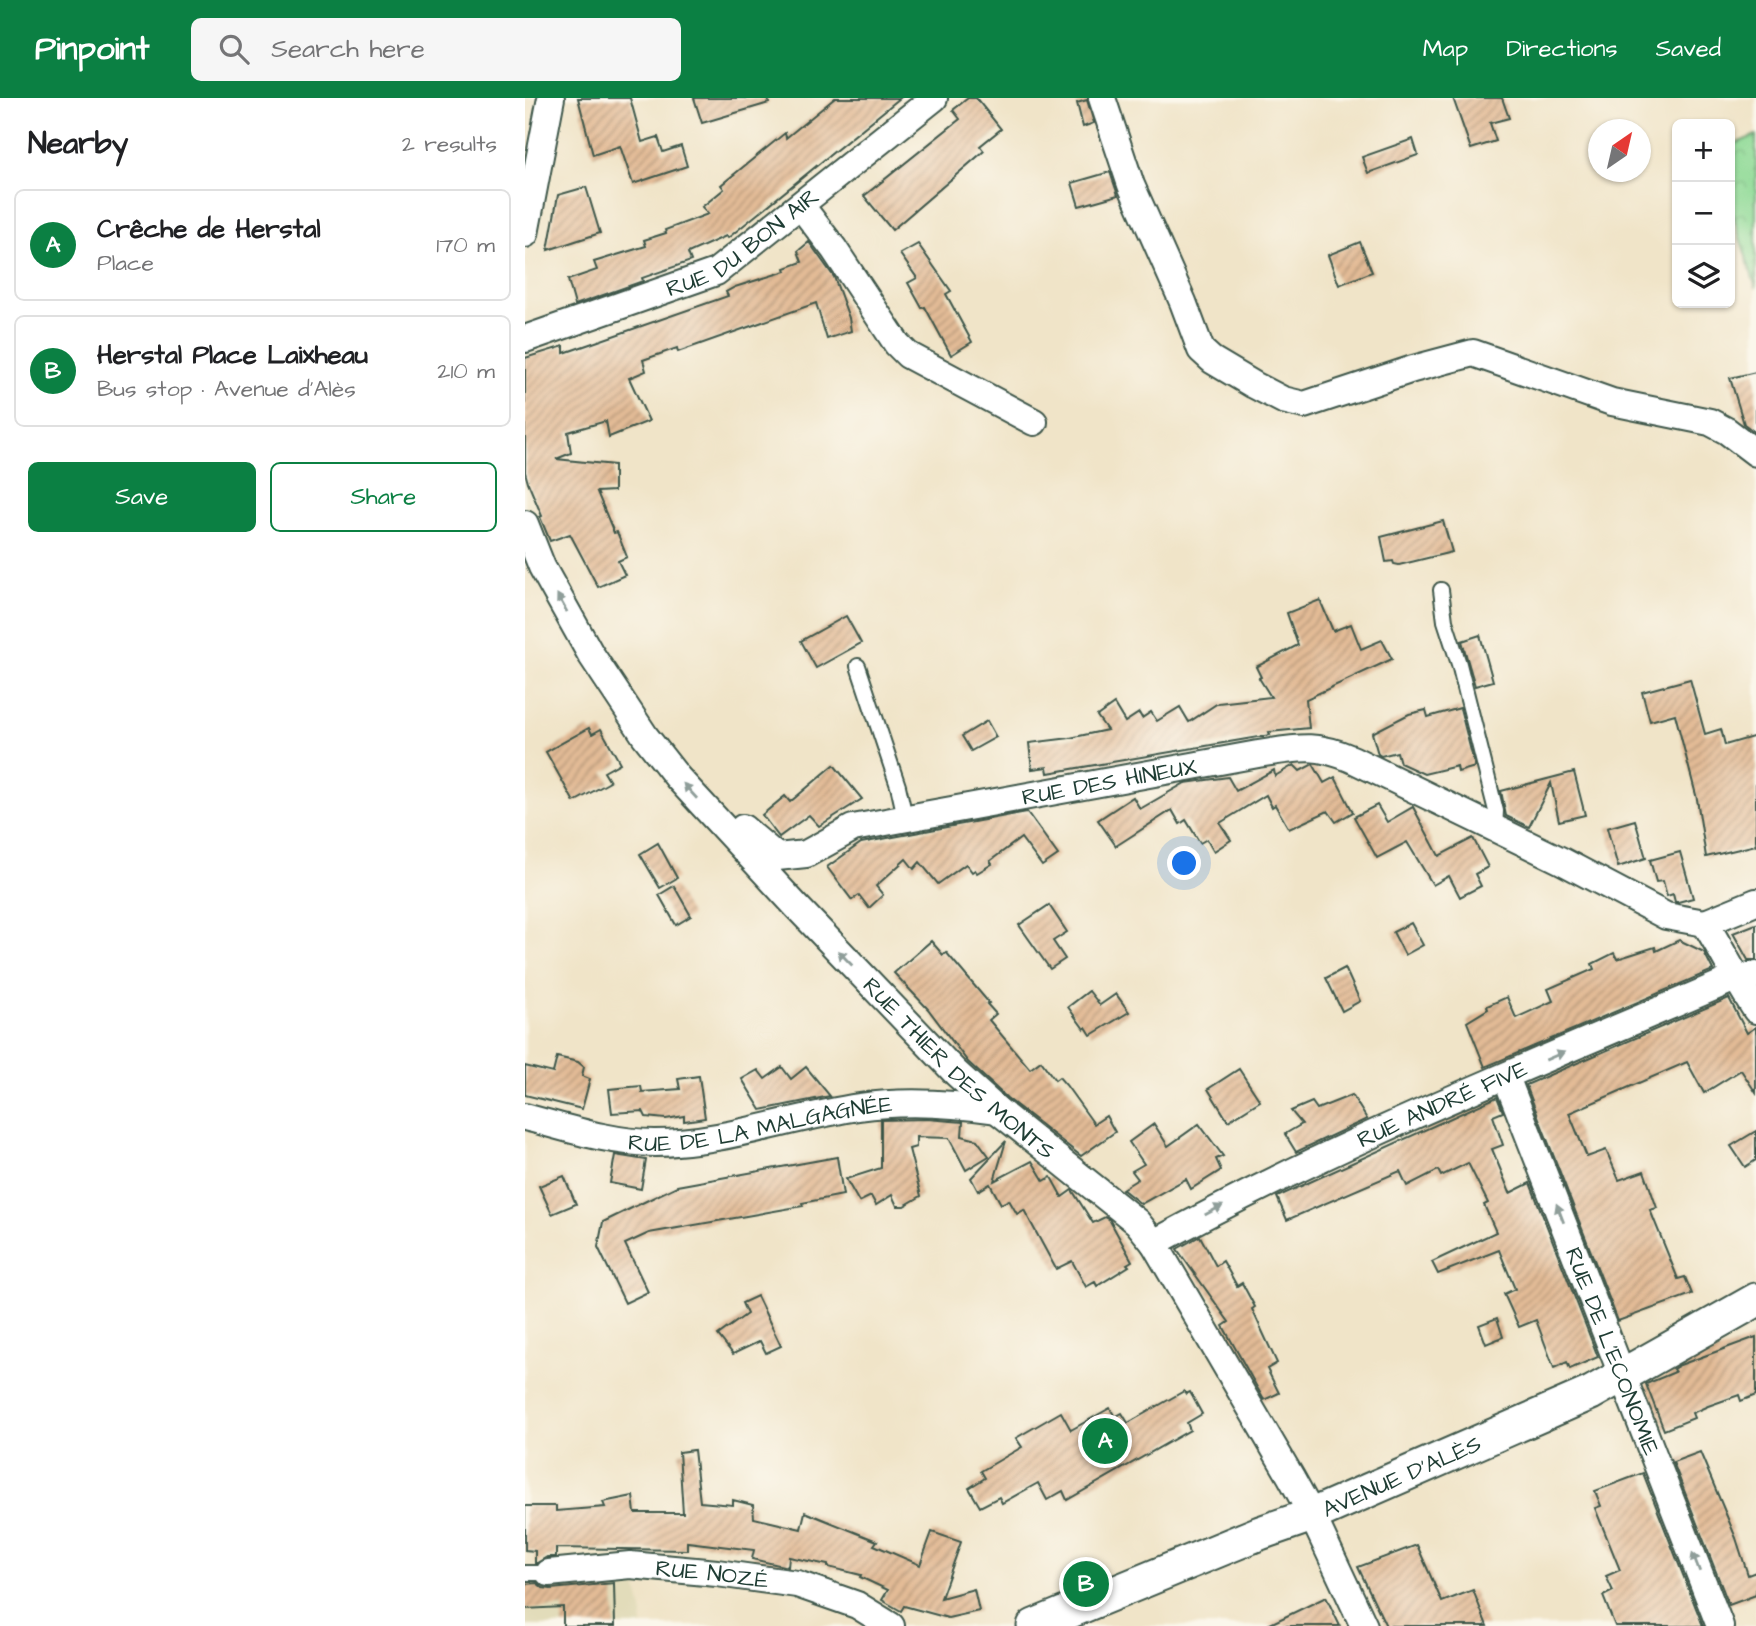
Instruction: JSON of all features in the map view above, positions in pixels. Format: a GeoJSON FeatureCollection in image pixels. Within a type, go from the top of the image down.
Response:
{"type":"FeatureCollection","features":[{"type":"Feature","properties":{"kind":"street"},"geometry":{"type":"LineString","coordinates":[[525,234],[551,98]]}},
{"type":"Feature","properties":{"kind":"street","name":"RUE DU BON AIR"},"geometry":{"type":"LineString","coordinates":[[525,340],[716,272],[934,98]]}},
{"type":"Feature","properties":{"kind":"street"},"geometry":{"type":"LineString","coordinates":[[1102,98],[1131,186],[1201,349],[1212,360],[1254,385],[1283,400],[1304,405],[1413,369],[1473,353],[1612,402],[1710,422],[1756,453]]}},
{"type":"Feature","properties":{"kind":"street"},"geometry":{"type":"LineString","coordinates":[[801,206],[897,344],[908,355],[1034,422]]}},
{"type":"Feature","properties":{"kind":"street","name":"RUE THIER DES MONTS"},"geometry":{"type":"LineString","coordinates":[[525,524],[542,567],[617,695],[645,736],[724,829],[956,1073],[997,1110],[1107,1196],[1137,1222],[1154,1243],[1312,1515],[1364,1626]]}},
{"type":"Feature","properties":{"kind":"street","name":"RUE DES HINEUX"},"geometry":{"type":"LineString","coordinates":[[724,829],[741,827],[778,857],[806,854],[853,828],[1305,747],[1330,750],[1352,759],[1560,860],[1666,916],[1705,923]]}},
{"type":"Feature","properties":{"kind":"street"},"geometry":{"type":"LineString","coordinates":[[1756,902],[1705,923],[1724,954],[1745,977],[1756,1010]]}},
{"type":"Feature","properties":{"kind":"street","name":"RUE ANDRÉ FIVE"},"geometry":{"type":"LineString","coordinates":[[1154,1243],[1337,1150],[1745,977]]}},
{"type":"Feature","properties":{"kind":"street","name":"RUE DE L'ECONOMIE"},"geometry":{"type":"LineString","coordinates":[[1506,1077],[1720,1626]]}},
{"type":"Feature","properties":{"kind":"street","name":"RUE DE LA MALGAGNÉE"},"geometry":{"type":"LineString","coordinates":[[525,1116],[630,1142],[658,1143],[708,1138],[857,1107],[890,1103],[956,1105],[997,1110]]}},
{"type":"Feature","properties":{"kind":"street","name":"AVENUE D'ALÈS"},"geometry":{"type":"LineString","coordinates":[[1034,1626],[1260,1533],[1312,1515],[1622,1377],[1756,1300]]}},
{"type":"Feature","properties":{"kind":"street","name":"RUE NOZÉ"},"geometry":{"type":"LineString","coordinates":[[537,1573],[630,1565],[797,1584],[857,1605],[891,1626]]}},
{"type":"Feature","properties":{"kind":"lane"},"geometry":{"type":"LineString","coordinates":[[1441,590],[1445,621],[1496,811],[1495,829]]}},
{"type":"Feature","properties":{"kind":"lane"},"geometry":{"type":"LineString","coordinates":[[858,666],[905,817]]}},
{"type":"Feature","properties":{"kind":"shaded area"},"geometry":{"type":"Polygon","coordinates":[[[635,1579],[643,1615],[642,1626],[525,1626],[525,1582],[635,1579]]]}},
{"type":"Feature","properties":{"kind":"green space"},"geometry":{"type":"Polygon","coordinates":[[[1756,135],[1756,288],[1735,222],[1735,144],[1756,135]]]}},
{"type":"Feature","properties":{"kind":"building"},"geometry":{"type":"Polygon","coordinates":[[[578,98],[630,98],[642,142],[658,137],[663,152],[681,146],[687,166],[633,184],[620,146],[593,155],[578,98]]]}},
{"type":"Feature","properties":{"kind":"building"},"geometry":{"type":"Polygon","coordinates":[[[694,98],[768,98],[769,103],[702,123],[694,98]]]}},
{"type":"Feature","properties":{"kind":"building"},"geometry":{"type":"Polygon","coordinates":[[[835,98],[900,98],[728,238],[726,236],[688,253],[691,261],[575,305],[568,280],[597,270],[594,262],[646,246],[644,240],[708,214],[702,207],[724,189],[721,185],[785,133],[786,138],[835,98]]]}},
{"type":"Feature","properties":{"kind":"building"},"geometry":{"type":"Polygon","coordinates":[[[968,98],[976,98],[1001,129],[980,146],[984,151],[892,230],[864,196],[960,119],[953,110],[968,98]]]}},
{"type":"Feature","properties":{"kind":"building"},"geometry":{"type":"Polygon","coordinates":[[[1453,98],[1502,98],[1509,118],[1490,123],[1496,141],[1471,149],[1453,98]]]}},
{"type":"Feature","properties":{"kind":"building"},"geometry":{"type":"Polygon","coordinates":[[[1087,100],[1094,123],[1083,127],[1077,103],[1087,100]]]}},
{"type":"Feature","properties":{"kind":"building"},"geometry":{"type":"Polygon","coordinates":[[[1413,139],[1418,155],[1368,173],[1362,157],[1413,139]]]}},
{"type":"Feature","properties":{"kind":"building"},"geometry":{"type":"Polygon","coordinates":[[[1110,172],[1118,195],[1079,206],[1072,183],[1110,172]]]}},
{"type":"Feature","properties":{"kind":"building"},"geometry":{"type":"Polygon","coordinates":[[[586,187],[600,233],[548,250],[558,195],[586,187]]]}},
{"type":"Feature","properties":{"kind":"building"},"geometry":{"type":"Polygon","coordinates":[[[809,242],[834,277],[851,331],[827,339],[816,303],[678,352],[677,348],[643,360],[646,371],[629,378],[649,421],[609,437],[606,421],[568,432],[571,453],[556,459],[614,465],[614,491],[597,492],[627,557],[618,561],[625,575],[598,587],[570,534],[550,541],[528,483],[525,472],[525,358],[564,346],[564,353],[728,296],[726,292],[735,287],[786,271],[785,268],[802,262],[798,251],[809,242]]]}},
{"type":"Feature","properties":{"kind":"building"},"geometry":{"type":"Polygon","coordinates":[[[1360,242],[1372,272],[1339,285],[1328,255],[1360,242]]]}},
{"type":"Feature","properties":{"kind":"building"},"geometry":{"type":"Polygon","coordinates":[[[918,244],[951,291],[946,294],[972,342],[951,355],[925,307],[922,308],[908,283],[917,278],[900,254],[918,244]]]}},
{"type":"Feature","properties":{"kind":"building"},"geometry":{"type":"Polygon","coordinates":[[[1756,372],[1756,433],[1744,424],[1730,378],[1756,372]]]}},
{"type":"Feature","properties":{"kind":"building"},"geometry":{"type":"Polygon","coordinates":[[[1443,521],[1452,552],[1399,565],[1393,561],[1386,562],[1381,537],[1443,521]]]}},
{"type":"Feature","properties":{"kind":"building"},"geometry":{"type":"Polygon","coordinates":[[[1320,600],[1333,631],[1351,624],[1361,649],[1382,640],[1392,659],[1306,699],[1309,728],[1269,732],[1270,735],[1048,773],[1047,767],[1032,769],[1029,743],[1107,730],[1097,716],[1114,704],[1125,722],[1139,713],[1142,718],[1151,712],[1157,721],[1180,707],[1189,722],[1218,703],[1271,697],[1259,678],[1261,677],[1256,667],[1298,645],[1287,613],[1320,600]]]}},
{"type":"Feature","properties":{"kind":"building"},"geometry":{"type":"Polygon","coordinates":[[[846,616],[861,643],[816,668],[801,641],[846,616]]]}},
{"type":"Feature","properties":{"kind":"building"},"geometry":{"type":"Polygon","coordinates":[[[1480,635],[1493,681],[1475,686],[1462,641],[1480,635]]]}},
{"type":"Feature","properties":{"kind":"building"},"geometry":{"type":"Polygon","coordinates":[[[1690,679],[1705,734],[1721,729],[1725,745],[1756,736],[1756,845],[1706,857],[1697,799],[1675,714],[1650,721],[1642,692],[1690,679]]]}},
{"type":"Feature","properties":{"kind":"building"},"geometry":{"type":"Polygon","coordinates":[[[1460,708],[1475,767],[1458,772],[1457,766],[1424,774],[1400,763],[1397,752],[1381,756],[1378,754],[1372,733],[1409,714],[1426,710],[1428,717],[1460,708]]]}},
{"type":"Feature","properties":{"kind":"building"},"geometry":{"type":"Polygon","coordinates":[[[987,721],[996,737],[971,751],[962,736],[987,721]]]}},
{"type":"Feature","properties":{"kind":"building"},"geometry":{"type":"Polygon","coordinates":[[[589,728],[592,734],[601,729],[620,763],[604,772],[610,782],[574,802],[546,752],[589,728]]]}},
{"type":"Feature","properties":{"kind":"building"},"geometry":{"type":"Polygon","coordinates":[[[1313,764],[1324,783],[1335,777],[1353,812],[1336,822],[1328,811],[1289,829],[1266,795],[1220,823],[1231,840],[1214,851],[1207,839],[1200,843],[1186,820],[1180,824],[1172,810],[1116,846],[1098,820],[1133,797],[1140,809],[1185,783],[1228,777],[1236,791],[1274,770],[1275,776],[1294,765],[1300,771],[1313,764]]]}},
{"type":"Feature","properties":{"kind":"building"},"geometry":{"type":"Polygon","coordinates":[[[834,765],[862,799],[819,826],[809,815],[779,837],[762,815],[785,796],[790,802],[834,765]]]}},
{"type":"Feature","properties":{"kind":"building"},"geometry":{"type":"Polygon","coordinates":[[[1574,772],[1585,815],[1559,821],[1551,783],[1529,827],[1506,816],[1501,791],[1574,772]]]}},
{"type":"Feature","properties":{"kind":"building"},"geometry":{"type":"Polygon","coordinates":[[[1377,805],[1387,822],[1413,807],[1439,856],[1473,838],[1488,867],[1475,874],[1481,886],[1460,897],[1449,876],[1433,885],[1407,842],[1377,858],[1354,817],[1377,805]]]}},
{"type":"Feature","properties":{"kind":"building"},"geometry":{"type":"Polygon","coordinates":[[[1027,812],[1058,855],[1042,866],[1021,838],[990,861],[992,864],[977,873],[975,870],[972,872],[966,864],[938,884],[920,862],[914,869],[906,859],[876,886],[883,895],[869,908],[859,895],[852,900],[827,867],[861,843],[1027,812]]]}},
{"type":"Feature","properties":{"kind":"building"},"geometry":{"type":"Polygon","coordinates":[[[1635,820],[1646,858],[1618,867],[1607,828],[1635,820]]]}},
{"type":"Feature","properties":{"kind":"building"},"geometry":{"type":"Polygon","coordinates":[[[658,843],[677,878],[660,888],[640,854],[658,843]]]}},
{"type":"Feature","properties":{"kind":"building"},"geometry":{"type":"Polygon","coordinates":[[[1680,852],[1693,898],[1675,902],[1673,894],[1667,896],[1663,881],[1656,882],[1650,860],[1680,852]]]}},
{"type":"Feature","properties":{"kind":"building"},"geometry":{"type":"Polygon","coordinates":[[[674,886],[691,916],[676,925],[659,895],[674,886]]]}},
{"type":"Feature","properties":{"kind":"building"},"geometry":{"type":"Polygon","coordinates":[[[1049,905],[1067,932],[1053,941],[1065,959],[1050,969],[1019,925],[1049,905]]]}},
{"type":"Feature","properties":{"kind":"building"},"geometry":{"type":"Polygon","coordinates":[[[1411,923],[1423,945],[1405,955],[1393,932],[1411,923]]]}},
{"type":"Feature","properties":{"kind":"building"},"geometry":{"type":"Polygon","coordinates":[[[1756,924],[1756,960],[1748,960],[1733,933],[1756,924]]]}},
{"type":"Feature","properties":{"kind":"building"},"geometry":{"type":"Polygon","coordinates":[[[1679,940],[1704,952],[1713,970],[1485,1067],[1467,1022],[1488,1009],[1487,1006],[1507,997],[1516,1018],[1553,1001],[1548,989],[1594,969],[1592,964],[1614,953],[1617,959],[1655,947],[1656,951],[1679,940]]]}},
{"type":"Feature","properties":{"kind":"building"},"geometry":{"type":"Polygon","coordinates":[[[931,941],[943,955],[946,952],[989,1003],[987,1004],[996,1014],[989,1020],[1030,1069],[1041,1061],[1055,1080],[1059,1077],[1066,1085],[1094,1124],[1106,1116],[1115,1132],[1081,1156],[1007,1098],[968,1062],[928,1009],[894,973],[931,941]]]}},
{"type":"Feature","properties":{"kind":"building"},"geometry":{"type":"Polygon","coordinates":[[[1345,968],[1360,1001],[1342,1011],[1326,978],[1345,968]]]}},
{"type":"Feature","properties":{"kind":"building"},"geometry":{"type":"Polygon","coordinates":[[[1089,991],[1100,1005],[1116,994],[1129,1012],[1091,1035],[1068,1007],[1089,991]]]}},
{"type":"Feature","properties":{"kind":"building"},"geometry":{"type":"Polygon","coordinates":[[[1729,998],[1747,1033],[1756,1027],[1756,1093],[1741,1070],[1704,1093],[1687,1062],[1569,1113],[1587,1157],[1606,1150],[1619,1180],[1644,1171],[1657,1208],[1650,1210],[1678,1279],[1685,1277],[1692,1294],[1618,1321],[1526,1085],[1729,998]]]}},
{"type":"Feature","properties":{"kind":"building"},"geometry":{"type":"Polygon","coordinates":[[[557,1057],[578,1062],[584,1067],[582,1076],[590,1079],[582,1109],[525,1095],[525,1066],[553,1073],[557,1057]]]}},
{"type":"Feature","properties":{"kind":"building"},"geometry":{"type":"Polygon","coordinates":[[[782,1067],[791,1079],[806,1067],[830,1096],[761,1110],[742,1079],[758,1070],[765,1079],[782,1067]]]}},
{"type":"Feature","properties":{"kind":"building"},"geometry":{"type":"Polygon","coordinates":[[[1239,1069],[1260,1101],[1228,1121],[1208,1089],[1239,1069]]]}},
{"type":"Feature","properties":{"kind":"building"},"geometry":{"type":"Polygon","coordinates":[[[699,1076],[705,1118],[684,1121],[684,1116],[666,1119],[646,1117],[643,1111],[612,1113],[609,1089],[641,1086],[642,1092],[680,1089],[678,1079],[699,1076]]]}},
{"type":"Feature","properties":{"kind":"building"},"geometry":{"type":"Polygon","coordinates":[[[1352,1095],[1367,1119],[1296,1152],[1285,1134],[1302,1124],[1291,1111],[1312,1102],[1317,1109],[1352,1095]]]}},
{"type":"Feature","properties":{"kind":"building"},"geometry":{"type":"Polygon","coordinates":[[[1497,1097],[1503,1112],[1493,1116],[1503,1145],[1492,1149],[1510,1193],[1530,1183],[1598,1357],[1570,1369],[1567,1362],[1554,1368],[1536,1320],[1519,1327],[1504,1294],[1515,1289],[1499,1250],[1438,1274],[1432,1262],[1496,1232],[1484,1205],[1488,1203],[1468,1163],[1441,1176],[1438,1170],[1407,1186],[1400,1171],[1287,1220],[1277,1197],[1497,1097]]]}},
{"type":"Feature","properties":{"kind":"building"},"geometry":{"type":"Polygon","coordinates":[[[927,1119],[963,1122],[962,1136],[977,1140],[989,1156],[966,1170],[949,1138],[916,1137],[916,1147],[909,1149],[921,1196],[904,1206],[897,1206],[892,1195],[876,1205],[871,1196],[859,1202],[846,1179],[881,1168],[881,1120],[927,1119]]]}},
{"type":"Feature","properties":{"kind":"building"},"geometry":{"type":"Polygon","coordinates":[[[1154,1124],[1168,1146],[1199,1124],[1223,1156],[1216,1159],[1221,1170],[1191,1189],[1186,1179],[1141,1204],[1122,1189],[1138,1179],[1132,1171],[1144,1164],[1129,1142],[1154,1124]]]}},
{"type":"Feature","properties":{"kind":"building"},"geometry":{"type":"Polygon","coordinates":[[[1756,1131],[1756,1160],[1745,1167],[1731,1146],[1756,1131]]]}},
{"type":"Feature","properties":{"kind":"building"},"geometry":{"type":"Polygon","coordinates":[[[1006,1141],[994,1181],[1032,1161],[1044,1181],[1051,1177],[1062,1197],[1072,1190],[1093,1223],[1105,1217],[1109,1219],[1132,1261],[1127,1264],[1129,1266],[1097,1286],[1095,1282],[1086,1287],[1072,1261],[1056,1269],[1024,1210],[1017,1214],[1009,1200],[1001,1204],[990,1184],[978,1191],[971,1178],[1006,1141]]]}},
{"type":"Feature","properties":{"kind":"building"},"geometry":{"type":"Polygon","coordinates":[[[615,1155],[646,1160],[641,1189],[610,1183],[615,1155]]]}},
{"type":"Feature","properties":{"kind":"building"},"geometry":{"type":"Polygon","coordinates":[[[837,1157],[843,1195],[802,1203],[803,1206],[649,1233],[625,1244],[648,1292],[625,1303],[598,1247],[603,1222],[677,1186],[837,1157]]]}},
{"type":"Feature","properties":{"kind":"building"},"geometry":{"type":"Polygon","coordinates":[[[564,1176],[576,1204],[552,1214],[539,1186],[564,1176]]]}},
{"type":"Feature","properties":{"kind":"building"},"geometry":{"type":"Polygon","coordinates":[[[1200,1236],[1216,1266],[1223,1261],[1237,1286],[1242,1283],[1255,1307],[1252,1309],[1277,1363],[1267,1369],[1279,1393],[1264,1400],[1223,1326],[1229,1322],[1177,1249],[1200,1236]]]}},
{"type":"Feature","properties":{"kind":"building"},"geometry":{"type":"Polygon","coordinates":[[[757,1296],[781,1346],[766,1353],[760,1341],[733,1354],[718,1335],[747,1314],[742,1303],[757,1296]]]}},
{"type":"Feature","properties":{"kind":"building"},"geometry":{"type":"Polygon","coordinates":[[[1497,1318],[1503,1337],[1486,1344],[1479,1325],[1497,1318]]]}},
{"type":"Feature","properties":{"kind":"building"},"geometry":{"type":"Polygon","coordinates":[[[1756,1337],[1756,1395],[1741,1401],[1739,1395],[1708,1406],[1692,1413],[1694,1418],[1664,1430],[1646,1384],[1675,1372],[1673,1369],[1680,1365],[1756,1337]]]}},
{"type":"Feature","properties":{"kind":"building"},"geometry":{"type":"Polygon","coordinates":[[[1184,1391],[1186,1394],[1190,1392],[1202,1414],[1187,1423],[1190,1430],[1067,1500],[1063,1491],[1047,1500],[1038,1483],[1002,1503],[999,1497],[980,1507],[969,1488],[985,1478],[981,1471],[1022,1447],[1016,1438],[1061,1412],[1071,1430],[1110,1408],[1115,1417],[1122,1413],[1128,1423],[1184,1391]]]}},
{"type":"Feature","properties":{"kind":"building"},"geometry":{"type":"Polygon","coordinates":[[[694,1450],[700,1502],[733,1505],[733,1500],[753,1505],[754,1518],[801,1529],[805,1512],[877,1541],[874,1545],[920,1565],[932,1532],[961,1542],[941,1598],[974,1589],[979,1611],[948,1618],[904,1606],[901,1611],[882,1600],[888,1590],[860,1577],[861,1575],[789,1557],[788,1567],[752,1559],[754,1550],[687,1542],[687,1550],[556,1548],[556,1557],[547,1557],[535,1563],[535,1551],[525,1550],[525,1506],[556,1506],[556,1511],[605,1507],[603,1502],[633,1496],[635,1513],[683,1513],[679,1452],[694,1450]]]}},
{"type":"Feature","properties":{"kind":"building"},"geometry":{"type":"Polygon","coordinates":[[[1700,1452],[1736,1538],[1748,1575],[1756,1572],[1756,1595],[1729,1605],[1673,1462],[1700,1452]]]}},
{"type":"Feature","properties":{"kind":"building"},"geometry":{"type":"Polygon","coordinates":[[[1643,1473],[1703,1626],[1615,1626],[1603,1596],[1613,1591],[1606,1576],[1620,1570],[1595,1508],[1601,1506],[1595,1491],[1643,1473]]]}},
{"type":"Feature","properties":{"kind":"building"},"geometry":{"type":"Polygon","coordinates":[[[1417,1545],[1442,1602],[1473,1590],[1487,1626],[1386,1626],[1358,1567],[1417,1545]]]}},
{"type":"Feature","properties":{"kind":"building"},"geometry":{"type":"Polygon","coordinates":[[[537,1583],[543,1588],[551,1589],[614,1583],[615,1626],[563,1626],[563,1607],[525,1609],[525,1584],[537,1583]]]}},
{"type":"Feature","properties":{"kind":"building"},"geometry":{"type":"Polygon","coordinates":[[[1326,1597],[1340,1626],[1266,1626],[1326,1597]]]}},
{"type":"Feature","properties":{"kind":"place","name":"Crêche de Herstal"},"geometry":{"type":"Point","coordinates":[1105,1441]}},
{"type":"Feature","properties":{"kind":"place","name":"Herstal Place Laixheau"},"geometry":{"type":"Point","coordinates":[1086,1584]}}]}
